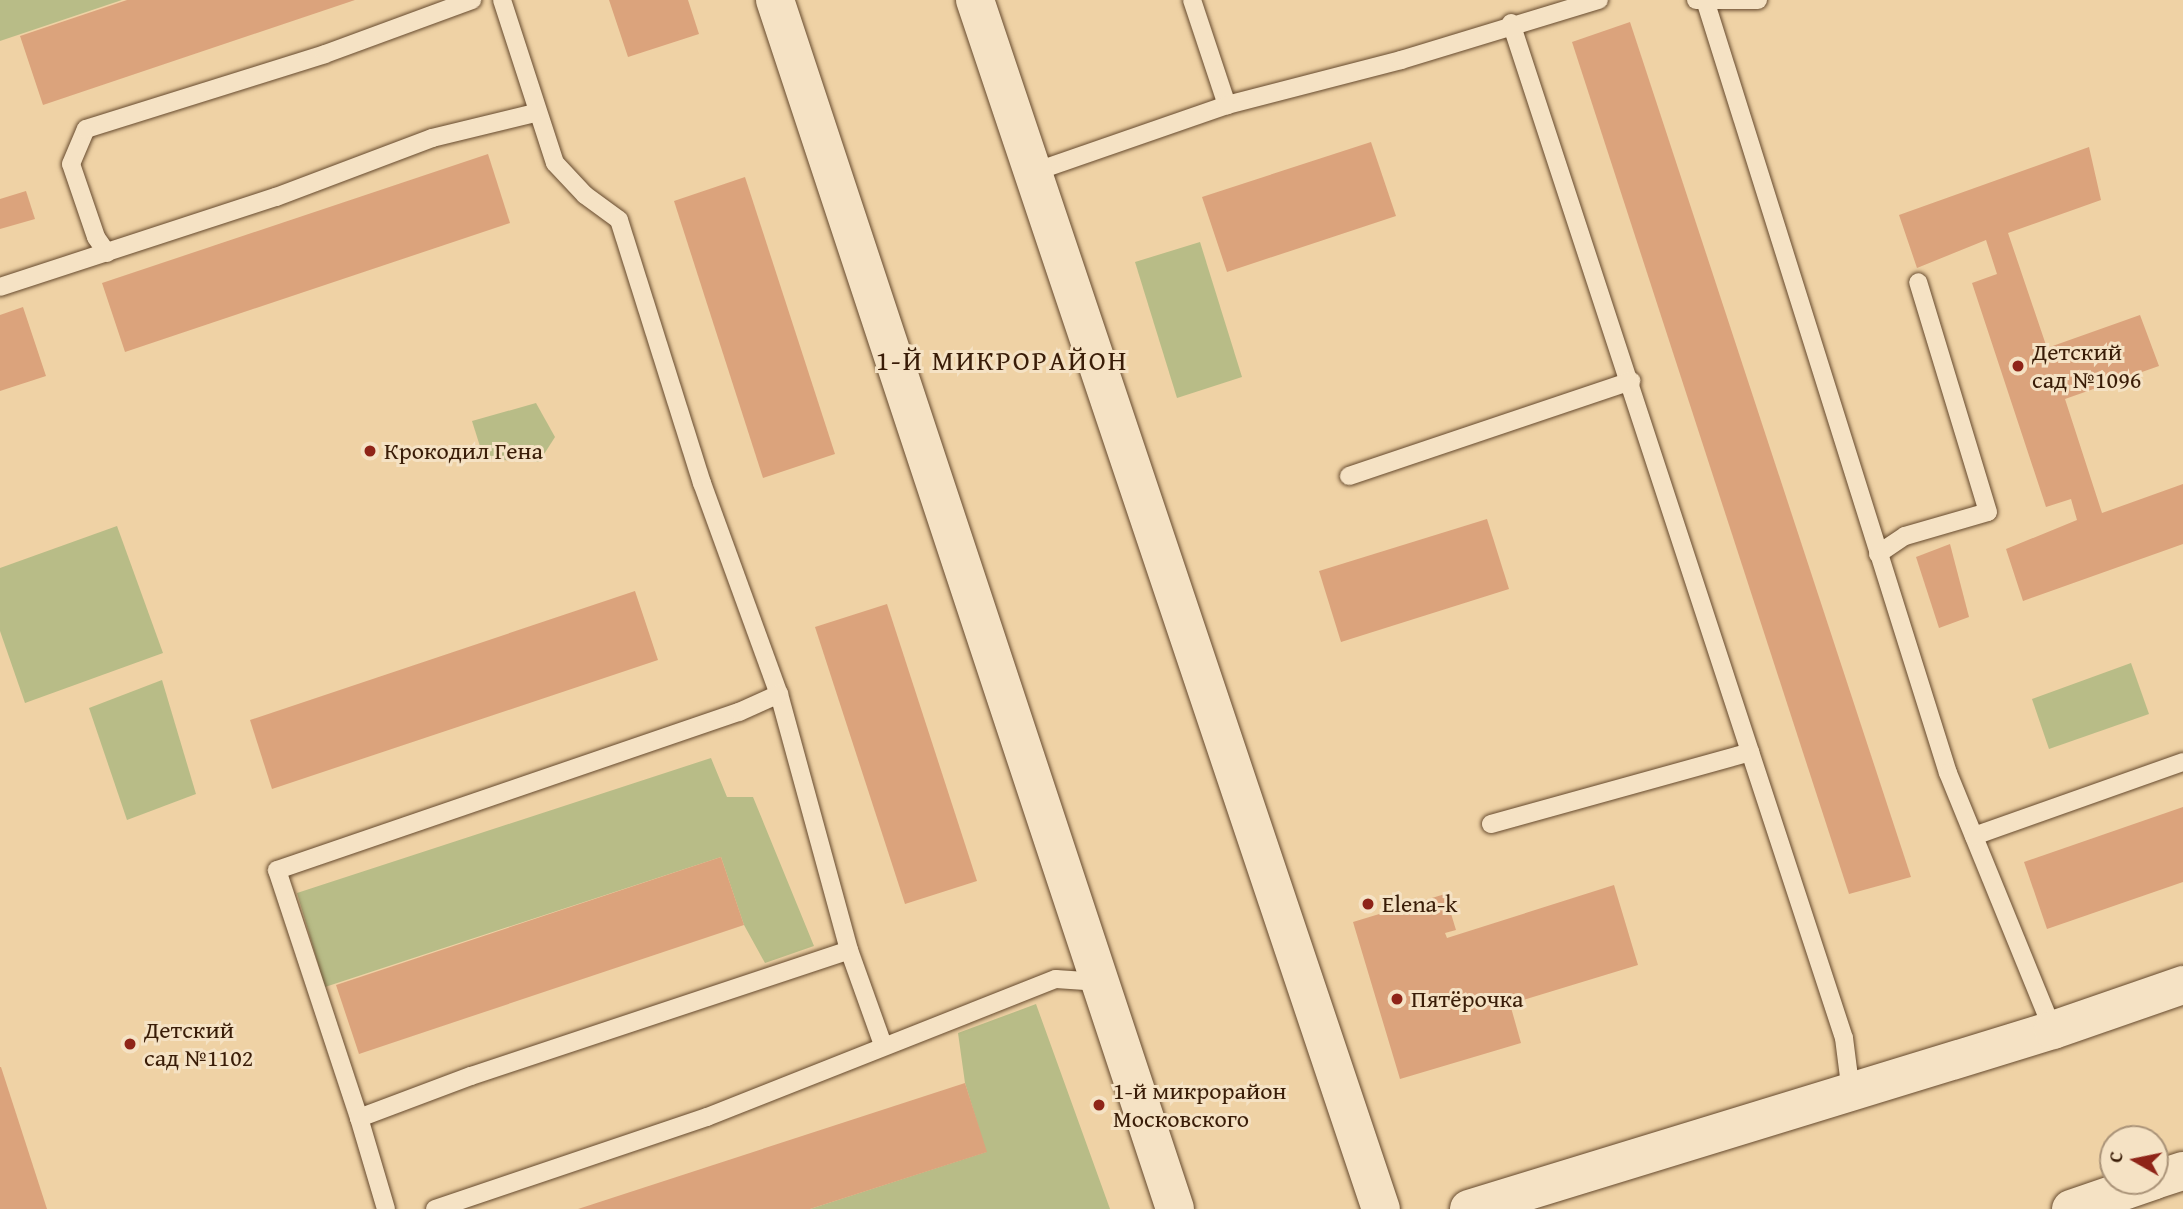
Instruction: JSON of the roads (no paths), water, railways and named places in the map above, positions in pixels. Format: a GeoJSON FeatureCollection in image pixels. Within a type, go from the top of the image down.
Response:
{"type":"FeatureCollection","features":[{"type":"Feature","properties":{"kind":"street"},"geometry":{"type":"LineString","coordinates":[[775,0],[1175,1209]]}},
{"type":"Feature","properties":{"kind":"street"},"geometry":{"type":"LineString","coordinates":[[975,0],[1381,1209]]}},
{"type":"Feature","properties":{"kind":"street"},"geometry":{"type":"LineString","coordinates":[[1469,1209],[2053,1030],[2183,985]]}},
{"type":"Feature","properties":{"kind":"street"},"geometry":{"type":"LineString","coordinates":[[2071,1209],[2112,1195]]}},
{"type":"Feature","properties":{"kind":"lane"},"geometry":{"type":"LineString","coordinates":[[107,253],[96,237],[72,164],[86,129],[325,54],[472,0]]}},
{"type":"Feature","properties":{"kind":"lane"},"geometry":{"type":"LineString","coordinates":[[502,0],[535,113],[555,163],[585,195],[619,220],[702,483],[779,694],[849,950],[883,1045]]}},
{"type":"Feature","properties":{"kind":"lane"},"geometry":{"type":"LineString","coordinates":[[1192,0],[1227,105]]}},
{"type":"Feature","properties":{"kind":"lane"},"geometry":{"type":"LineString","coordinates":[[1031,173],[1227,105],[1401,60],[1511,23],[1599,0]]}},
{"type":"Feature","properties":{"kind":"lane"},"geometry":{"type":"LineString","coordinates":[[1758,0],[1702,1],[1948,773],[2053,1030]]}},
{"type":"Feature","properties":{"kind":"lane"},"geometry":{"type":"LineString","coordinates":[[1511,23],[1631,382],[1844,1038],[1851,1093]]}},
{"type":"Feature","properties":{"kind":"lane"},"geometry":{"type":"LineString","coordinates":[[0,288],[432,138],[535,113]]}},
{"type":"Feature","properties":{"kind":"lane"},"geometry":{"type":"LineString","coordinates":[[1878,554],[1905,536],[1988,513],[1918,282]]}},
{"type":"Feature","properties":{"kind":"lane"},"geometry":{"type":"LineString","coordinates":[[1349,475],[1631,382]]}},
{"type":"Feature","properties":{"kind":"lane"},"geometry":{"type":"LineString","coordinates":[[386,1209],[374,1182],[359,1118],[277,870],[738,712],[779,694]]}},
{"type":"Feature","properties":{"kind":"lane"},"geometry":{"type":"LineString","coordinates":[[1491,824],[1750,752]]}},
{"type":"Feature","properties":{"kind":"lane"},"geometry":{"type":"LineString","coordinates":[[1975,836],[2183,762]]}},
{"type":"Feature","properties":{"kind":"lane"},"geometry":{"type":"LineString","coordinates":[[359,1118],[471,1076],[849,950]]}},
{"type":"Feature","properties":{"kind":"lane"},"geometry":{"type":"LineString","coordinates":[[435,1209],[707,1117],[883,1045],[1056,979],[1100,982]]}},
{"type":"Feature","properties":{"kind":"place","name":"Детский сад №1096"},"geometry":{"type":"Point","coordinates":[2018,366]}},
{"type":"Feature","properties":{"kind":"place","name":"Крокодил Гена"},"geometry":{"type":"Point","coordinates":[370,451]}},
{"type":"Feature","properties":{"kind":"place","name":"Elena-k"},"geometry":{"type":"Point","coordinates":[1368,904]}},
{"type":"Feature","properties":{"kind":"place","name":"Пятёрочка"},"geometry":{"type":"Point","coordinates":[1397,999]}},
{"type":"Feature","properties":{"kind":"place","name":"Детский сад №1102"},"geometry":{"type":"Point","coordinates":[130,1044]}},
{"type":"Feature","properties":{"kind":"place","name":"1-й микрорайон Московского"},"geometry":{"type":"Point","coordinates":[1099,1105]}},
{"type":"Feature","properties":{"kind":"district","name":"1-Й МИКРОРАЙОН"},"geometry":{"type":"Point","coordinates":[1002,360]}}]}
